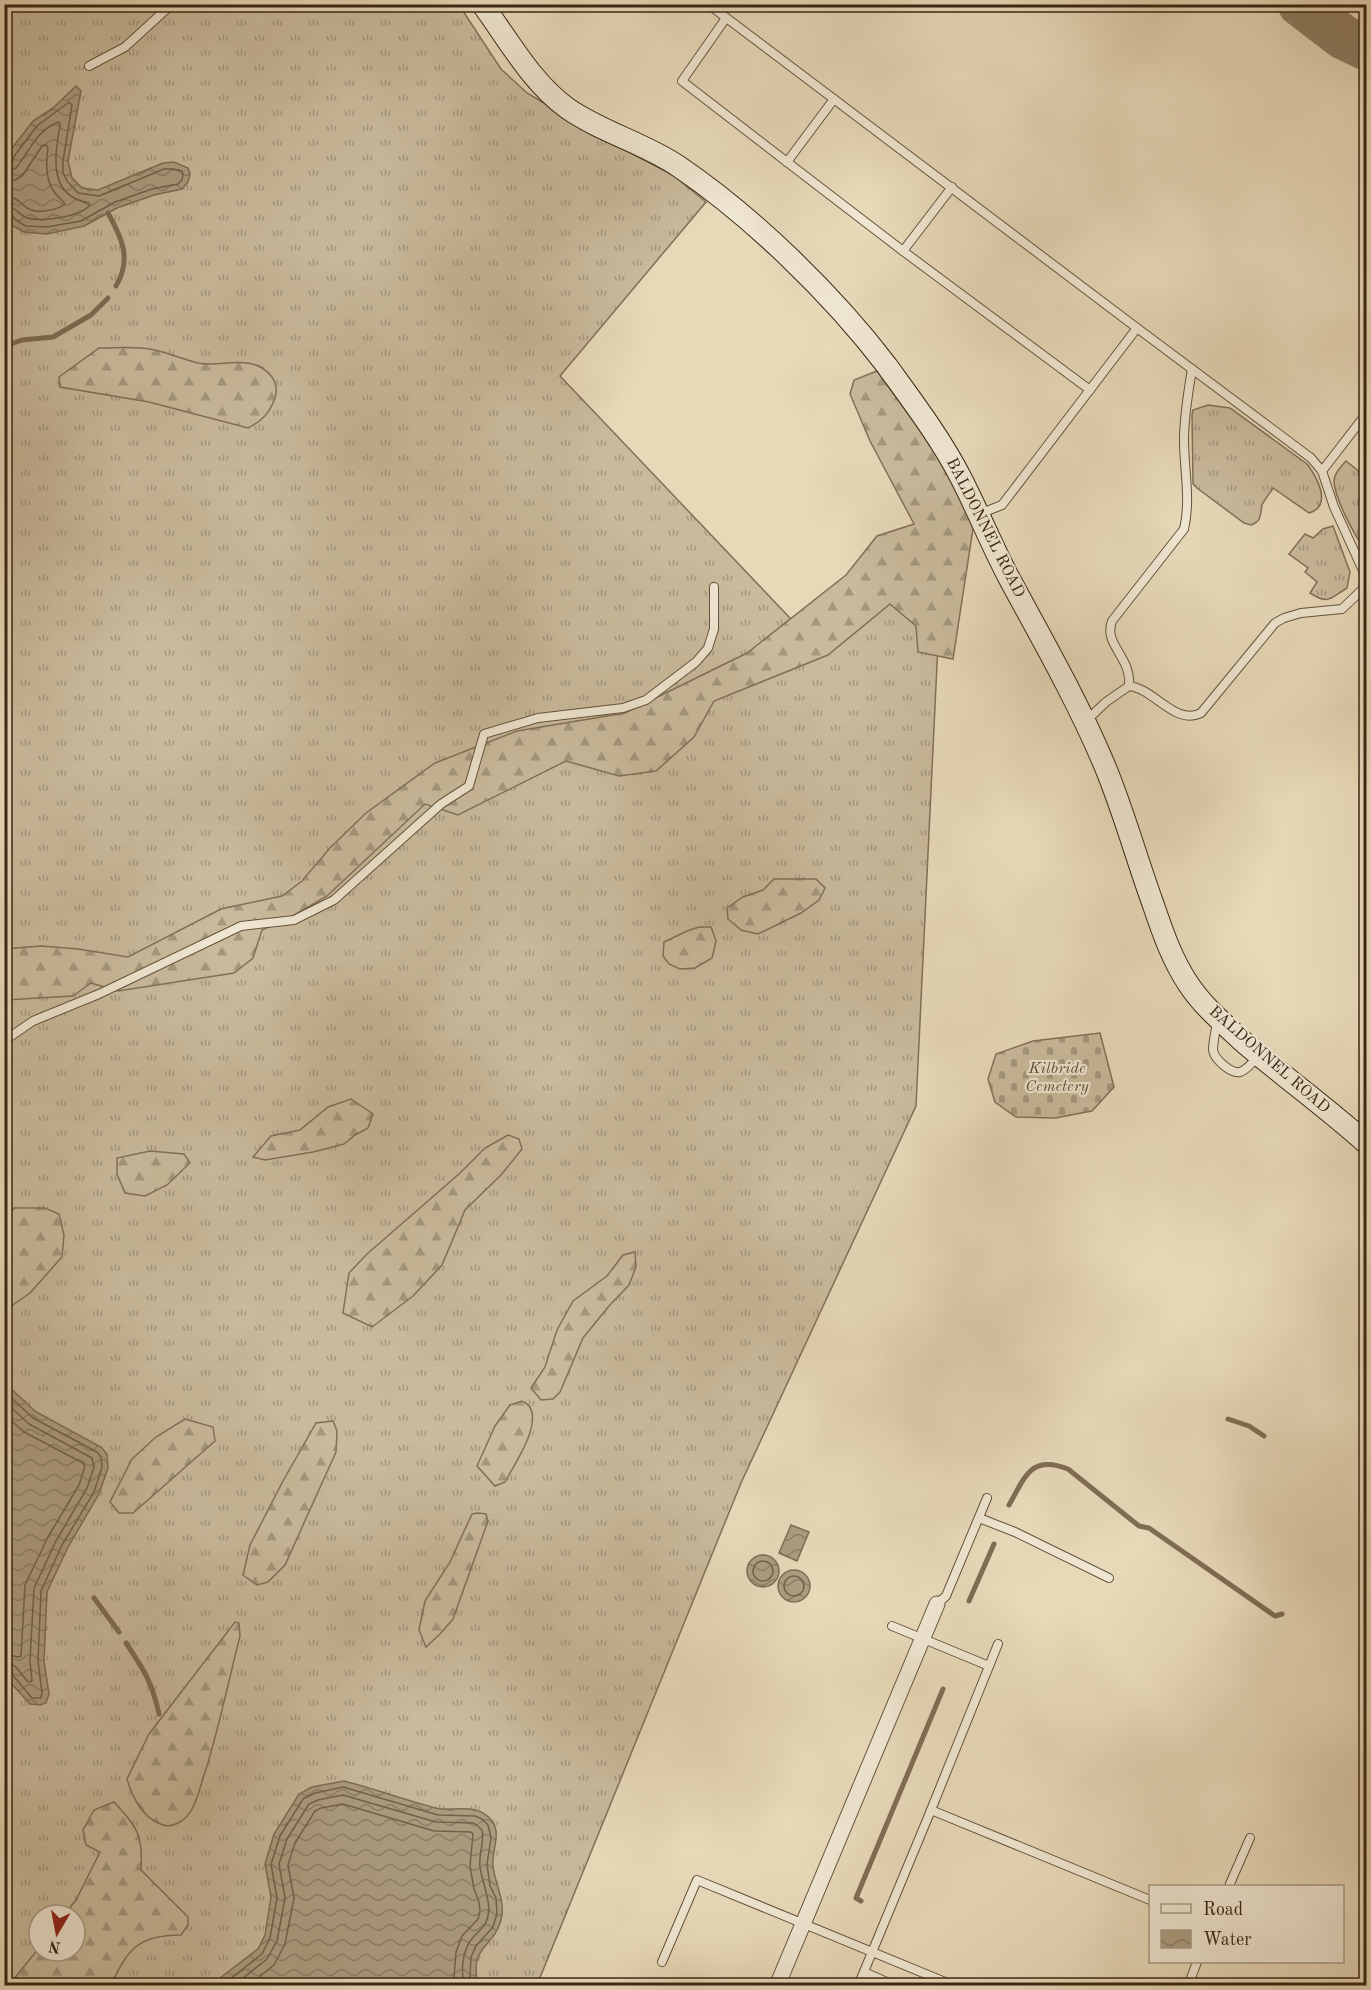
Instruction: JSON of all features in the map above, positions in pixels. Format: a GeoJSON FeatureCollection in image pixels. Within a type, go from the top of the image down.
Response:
{"type":"FeatureCollection","features":[{"type":"Feature","properties":{"kind":"street","name":"BALDONNEL ROAD"},"geometry":{"type":"LineString","coordinates":[[482,4],[538,81],[566,107],[675,163],[720,197],[815,284],[858,331],[910,398],[959,474],[1007,574],[1047,647],[1103,761],[1122,809],[1140,869],[1171,954],[1192,989],[1218,1018],[1259,1056],[1366,1143]]}},
{"type":"Feature","properties":{"kind":"street"},"geometry":{"type":"LineString","coordinates":[[777,1986],[937,1604]]}},
{"type":"Feature","properties":{"kind":"lane"},"geometry":{"type":"LineString","coordinates":[[89,66],[125,46],[172,4]]}},
{"type":"Feature","properties":{"kind":"lane"},"geometry":{"type":"LineString","coordinates":[[708,4],[1311,458],[1322,471],[1341,523],[1366,578]]}},
{"type":"Feature","properties":{"kind":"lane"},"geometry":{"type":"LineString","coordinates":[[726,18],[682,81],[903,251],[1090,390]]}},
{"type":"Feature","properties":{"kind":"lane"},"geometry":{"type":"LineString","coordinates":[[787,162],[834,99]]}},
{"type":"Feature","properties":{"kind":"lane"},"geometry":{"type":"LineString","coordinates":[[903,251],[952,187]]}},
{"type":"Feature","properties":{"kind":"lane"},"geometry":{"type":"LineString","coordinates":[[979,514],[1002,505],[1137,328]]}},
{"type":"Feature","properties":{"kind":"lane"},"geometry":{"type":"LineString","coordinates":[[1129,686],[1130,676],[1125,662],[1111,639],[1109,628],[1112,621],[1184,529],[1187,503],[1184,440],[1186,404],[1192,369]]}},
{"type":"Feature","properties":{"kind":"lane"},"geometry":{"type":"LineString","coordinates":[[1322,471],[1366,414]]}},
{"type":"Feature","properties":{"kind":"lane"},"geometry":{"type":"LineString","coordinates":[[1085,722],[1106,702],[1129,686],[1140,688],[1175,711],[1193,717],[1201,713],[1275,623],[1301,613],[1342,609],[1366,586]]}},
{"type":"Feature","properties":{"kind":"lane"},"geometry":{"type":"LineString","coordinates":[[4,1041],[33,1021],[99,994],[241,926],[294,920],[334,900],[441,804],[469,786],[484,734],[538,718],[623,708],[646,700],[696,662],[708,648],[714,629],[714,587]]}},
{"type":"Feature","properties":{"kind":"lane"},"geometry":{"type":"LineString","coordinates":[[1218,1018],[1213,1049],[1216,1058],[1232,1071],[1242,1072],[1259,1056]]}},
{"type":"Feature","properties":{"kind":"lane"},"geometry":{"type":"LineString","coordinates":[[937,1604],[946,1596],[987,1498]]}},
{"type":"Feature","properties":{"kind":"lane"},"geometry":{"type":"LineString","coordinates":[[979,1518],[1015,1532],[1109,1578]]}},
{"type":"Feature","properties":{"kind":"lane"},"geometry":{"type":"LineString","coordinates":[[892,1626],[989,1666]]}},
{"type":"Feature","properties":{"kind":"lane"},"geometry":{"type":"LineString","coordinates":[[858,1986],[998,1644]]}},
{"type":"Feature","properties":{"kind":"lane"},"geometry":{"type":"LineString","coordinates":[[931,1810],[1149,1900]]}},
{"type":"Feature","properties":{"kind":"lane"},"geometry":{"type":"LineString","coordinates":[[1230,1885],[1250,1838]]}},
{"type":"Feature","properties":{"kind":"lane"},"geometry":{"type":"LineString","coordinates":[[662,1962],[698,1880],[955,1986]]}},
{"type":"Feature","properties":{"kind":"lane"},"geometry":{"type":"LineString","coordinates":[[1188,1986],[1197,1963]]}},
{"type":"Feature","properties":{"kind":"lane"},"geometry":{"type":"LineString","coordinates":[[864,1972],[896,1986]]}},
{"type":"Feature","properties":{"kind":"green space"},"geometry":{"type":"Polygon","coordinates":[[[5,5],[459,5],[501,69],[527,93],[604,139],[673,175],[706,202],[560,376],[809,638],[942,559],[916,1106],[741,1483],[537,1985],[5,1986],[5,5]]]}},
{"type":"Feature","properties":{"kind":"green space"},"geometry":{"type":"Polygon","coordinates":[[[99,348],[144,348],[198,363],[237,362],[256,365],[264,369],[274,380],[275,398],[265,416],[248,428],[149,402],[60,387],[59,377],[99,348]]]}},
{"type":"Feature","properties":{"kind":"green space"},"geometry":{"type":"Polygon","coordinates":[[[877,371],[950,471],[974,522],[953,659],[918,652],[916,626],[890,604],[828,655],[714,701],[694,737],[656,771],[619,776],[566,761],[458,815],[425,804],[327,896],[293,916],[262,930],[253,958],[234,973],[118,991],[91,983],[73,996],[5,1000],[5,949],[41,946],[128,957],[221,909],[282,896],[302,881],[330,848],[366,813],[435,763],[517,731],[625,713],[747,653],[846,575],[877,536],[914,524],[870,441],[850,394],[854,380],[877,371]]]}},
{"type":"Feature","properties":{"kind":"green space"},"geometry":{"type":"Polygon","coordinates":[[[1208,405],[1230,408],[1307,464],[1321,491],[1322,498],[1316,509],[1309,513],[1273,488],[1262,505],[1259,520],[1251,525],[1244,523],[1197,488],[1193,484],[1192,415],[1193,410],[1208,405]]]}},
{"type":"Feature","properties":{"kind":"green space"},"geometry":{"type":"Polygon","coordinates":[[[1346,461],[1366,477],[1366,550],[1346,517],[1335,488],[1335,476],[1346,461]]]}},
{"type":"Feature","properties":{"kind":"green space"},"geometry":{"type":"Polygon","coordinates":[[[1333,526],[1350,572],[1347,588],[1325,600],[1310,593],[1317,582],[1305,572],[1308,568],[1289,554],[1305,534],[1313,538],[1323,529],[1333,526]]]}},
{"type":"Feature","properties":{"kind":"green space"},"geometry":{"type":"Polygon","coordinates":[[[774,879],[816,879],[825,888],[819,900],[801,913],[758,934],[741,930],[728,919],[727,908],[743,897],[763,890],[774,879]]]}},
{"type":"Feature","properties":{"kind":"green space"},"geometry":{"type":"Polygon","coordinates":[[[699,927],[711,927],[716,941],[712,958],[695,968],[680,969],[669,964],[663,956],[664,942],[699,927]]]}},
{"type":"Feature","properties":{"kind":"green space","name":"Kilbride Cemetery"},"geometry":{"type":"Polygon","coordinates":[[[1100,1033],[1114,1087],[1092,1111],[1055,1118],[1016,1117],[995,1102],[988,1079],[996,1054],[1033,1041],[1100,1033]]]}},
{"type":"Feature","properties":{"kind":"green space"},"geometry":{"type":"Polygon","coordinates":[[[351,1099],[373,1114],[368,1128],[344,1144],[265,1160],[253,1157],[271,1136],[300,1130],[328,1107],[351,1099]]]}},
{"type":"Feature","properties":{"kind":"green space"},"geometry":{"type":"Polygon","coordinates":[[[508,1135],[519,1139],[522,1149],[501,1175],[465,1210],[442,1265],[413,1296],[372,1327],[343,1313],[349,1273],[367,1254],[459,1174],[485,1148],[508,1135]]]}},
{"type":"Feature","properties":{"kind":"green space"},"geometry":{"type":"Polygon","coordinates":[[[150,1151],[184,1154],[190,1163],[167,1185],[145,1196],[125,1193],[117,1174],[117,1158],[150,1151]]]}},
{"type":"Feature","properties":{"kind":"green space"},"geometry":{"type":"Polygon","coordinates":[[[14,1208],[45,1208],[59,1214],[64,1235],[62,1257],[30,1293],[10,1307],[5,1318],[5,1221],[14,1208]]]}},
{"type":"Feature","properties":{"kind":"green space"},"geometry":{"type":"Polygon","coordinates":[[[635,1252],[636,1267],[629,1285],[583,1338],[560,1392],[553,1399],[541,1400],[531,1388],[545,1367],[557,1330],[573,1301],[607,1276],[623,1255],[635,1252]]]}},
{"type":"Feature","properties":{"kind":"green space"},"geometry":{"type":"Polygon","coordinates":[[[522,1401],[530,1407],[532,1415],[529,1435],[505,1482],[495,1486],[477,1466],[495,1426],[510,1405],[522,1401]]]}},
{"type":"Feature","properties":{"kind":"green space"},"geometry":{"type":"Polygon","coordinates":[[[185,1419],[213,1427],[215,1441],[133,1513],[119,1513],[110,1502],[132,1459],[156,1437],[185,1419]]]}},
{"type":"Feature","properties":{"kind":"green space"},"geometry":{"type":"Polygon","coordinates":[[[333,1421],[337,1431],[336,1452],[285,1565],[268,1582],[257,1585],[243,1575],[250,1545],[316,1423],[333,1421]]]}},
{"type":"Feature","properties":{"kind":"green space"},"geometry":{"type":"Polygon","coordinates":[[[472,1514],[486,1514],[488,1521],[453,1619],[426,1647],[419,1630],[425,1601],[450,1562],[472,1514]]]}},
{"type":"Feature","properties":{"kind":"green space"},"geometry":{"type":"Polygon","coordinates":[[[235,1622],[239,1623],[240,1636],[197,1799],[189,1814],[182,1821],[173,1825],[163,1825],[152,1820],[142,1810],[127,1779],[149,1734],[235,1622]]]}},
{"type":"Feature","properties":{"kind":"green space"},"geometry":{"type":"Polygon","coordinates":[[[114,1802],[129,1819],[140,1840],[141,1870],[188,1917],[188,1925],[181,1935],[154,1938],[136,1946],[123,1962],[111,1985],[9,1985],[27,1963],[87,1963],[87,1903],[74,1903],[100,1852],[86,1845],[83,1830],[94,1810],[114,1802]]]}},
{"type":"Feature","properties":{"kind":"water"},"geometry":{"type":"Polygon","coordinates":[[[76,86],[81,91],[68,161],[72,178],[82,188],[98,190],[163,163],[174,162],[188,168],[190,174],[188,182],[182,189],[154,195],[117,208],[84,226],[47,234],[24,232],[13,226],[5,216],[5,169],[9,152],[33,121],[53,108],[76,86]]]}},
{"type":"Feature","properties":{"kind":"water"},"geometry":{"type":"Polygon","coordinates":[[[5,1383],[36,1412],[101,1447],[107,1454],[108,1468],[99,1494],[68,1547],[47,1592],[44,1661],[49,1694],[46,1703],[40,1705],[30,1704],[10,1682],[5,1672],[5,1383]]]}},
{"type":"Feature","properties":{"kind":"water"},"geometry":{"type":"Polygon","coordinates":[[[791,1525],[809,1532],[797,1561],[779,1553],[791,1525]]]}},
{"type":"Feature","properties":{"kind":"water"},"geometry":{"type":"Polygon","coordinates":[[[763,1555],[774,1560],[779,1571],[774,1582],[763,1587],[752,1582],[747,1571],[752,1560],[763,1555]]]}},
{"type":"Feature","properties":{"kind":"water"},"geometry":{"type":"Polygon","coordinates":[[[794,1570],[805,1575],[810,1586],[805,1597],[794,1602],[783,1597],[778,1586],[783,1575],[794,1570]]]}},
{"type":"Feature","properties":{"kind":"water"},"geometry":{"type":"Polygon","coordinates":[[[344,1781],[434,1808],[475,1810],[482,1812],[492,1821],[496,1832],[493,1866],[502,1913],[493,1937],[479,1955],[476,1972],[478,1985],[211,1985],[258,1949],[265,1935],[271,1897],[265,1864],[274,1834],[299,1794],[312,1787],[344,1781]]]}},
{"type":"Feature","properties":{"kind":"waterway"},"geometry":{"type":"LineString","coordinates":[[108,213],[121,240],[124,258],[121,276],[116,286]]}},
{"type":"Feature","properties":{"kind":"waterway"},"geometry":{"type":"LineString","coordinates":[[8,345],[22,340],[53,337],[91,315],[108,298]]}},
{"type":"Feature","properties":{"kind":"waterway"},"geometry":{"type":"LineString","coordinates":[[1228,1419],[1249,1426],[1264,1436]]}},
{"type":"Feature","properties":{"kind":"waterway"},"geometry":{"type":"LineString","coordinates":[[1009,1505],[1025,1477],[1037,1466],[1045,1464],[1068,1469],[1139,1526],[1149,1528],[1275,1616],[1282,1614]]}},
{"type":"Feature","properties":{"kind":"waterway"},"geometry":{"type":"LineString","coordinates":[[969,1601],[994,1544]]}},
{"type":"Feature","properties":{"kind":"waterway"},"geometry":{"type":"LineString","coordinates":[[94,1598],[119,1632]]}},
{"type":"Feature","properties":{"kind":"waterway"},"geometry":{"type":"LineString","coordinates":[[126,1643],[147,1677],[159,1714]]}},
{"type":"Feature","properties":{"kind":"waterway"},"geometry":{"type":"LineString","coordinates":[[861,1901],[856,1898],[943,1689]]}},
{"type":"Feature","properties":{"kind":"taxiway"},"geometry":{"type":"LineString","coordinates":[[1300,4],[1343,37],[1366,48]]}}]}
